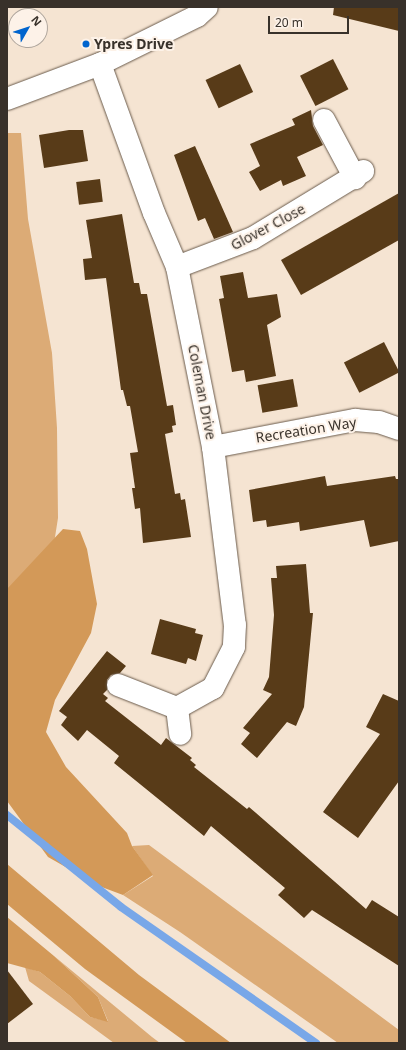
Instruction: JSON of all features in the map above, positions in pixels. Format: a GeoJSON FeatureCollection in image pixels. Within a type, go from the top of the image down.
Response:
{"type":"FeatureCollection","features":[{"type":"Feature","properties":{"kind":"street"},"geometry":{"type":"LineString","coordinates":[[7,99],[100,64],[197,16],[207,7]]}},
{"type":"Feature","properties":{"kind":"street","name":"Coleman Drive"},"geometry":{"type":"LineString","coordinates":[[100,64],[154,213],[177,267],[213,447],[235,625],[234,647],[213,688],[177,708]]}},
{"type":"Feature","properties":{"kind":"street","name":"Glover Close"},"geometry":{"type":"LineString","coordinates":[[177,267],[253,238],[359,175],[324,120]]}},
{"type":"Feature","properties":{"kind":"street","name":"Recreation Way"},"geometry":{"type":"LineString","coordinates":[[213,447],[355,420],[379,422],[399,429]]}},
{"type":"Feature","properties":{"kind":"street"},"geometry":{"type":"LineString","coordinates":[[118,685],[177,708],[180,734]]}},
{"type":"Feature","properties":{"kind":"shaded area"},"geometry":{"type":"Polygon","coordinates":[[[7,133],[21,133],[28,219],[52,353],[57,428],[58,518],[50,569],[7,612],[7,133]]]}},
{"type":"Feature","properties":{"kind":"shaded area"},"geometry":{"type":"Polygon","coordinates":[[[63,529],[80,531],[87,549],[97,604],[91,633],[55,700],[46,732],[66,767],[127,833],[132,846],[153,875],[123,895],[99,886],[48,857],[7,801],[7,589],[63,529]]]}},
{"type":"Feature","properties":{"kind":"shaded area"},"geometry":{"type":"Polygon","coordinates":[[[149,845],[399,1030],[399,1043],[338,1043],[180,932],[123,895],[153,876],[132,846],[149,845]]]}},
{"type":"Feature","properties":{"kind":"shaded area"},"geometry":{"type":"Polygon","coordinates":[[[7,864],[139,975],[231,1043],[187,1043],[85,969],[7,904],[7,864]]]}},
{"type":"Feature","properties":{"kind":"shaded area"},"geometry":{"type":"Polygon","coordinates":[[[7,917],[54,956],[98,997],[108,1022],[90,1017],[70,996],[40,972],[7,963],[7,917]]]}},
{"type":"Feature","properties":{"kind":"shaded area"},"geometry":{"type":"Polygon","coordinates":[[[54,956],[160,1043],[114,1043],[29,981],[25,967],[40,972],[70,996],[90,1017],[108,1021],[98,997],[54,956]]]}},
{"type":"Feature","properties":{"kind":"building"},"geometry":{"type":"Polygon","coordinates":[[[334,7],[399,7],[399,31],[333,15],[334,7]]]}},
{"type":"Feature","properties":{"kind":"building"},"geometry":{"type":"Polygon","coordinates":[[[333,59],[348,89],[315,106],[300,76],[333,59]]]}},
{"type":"Feature","properties":{"kind":"building"},"geometry":{"type":"Polygon","coordinates":[[[240,64],[253,92],[219,108],[206,80],[240,64]]]}},
{"type":"Feature","properties":{"kind":"building"},"geometry":{"type":"Polygon","coordinates":[[[311,110],[313,126],[323,145],[297,157],[306,176],[283,186],[281,180],[260,191],[249,172],[260,166],[250,144],[295,125],[292,119],[311,110]]]}},
{"type":"Feature","properties":{"kind":"building"},"geometry":{"type":"Polygon","coordinates":[[[69,130],[83,130],[88,161],[44,168],[39,135],[69,130]]]}},
{"type":"Feature","properties":{"kind":"building"},"geometry":{"type":"Polygon","coordinates":[[[195,146],[233,232],[214,239],[205,218],[198,221],[174,155],[195,146]]]}},
{"type":"Feature","properties":{"kind":"building"},"geometry":{"type":"Polygon","coordinates":[[[100,179],[103,202],[79,205],[76,182],[100,179]]]}},
{"type":"Feature","properties":{"kind":"building"},"geometry":{"type":"Polygon","coordinates":[[[399,193],[399,240],[301,295],[281,260],[399,193]]]}},
{"type":"Feature","properties":{"kind":"building"},"geometry":{"type":"Polygon","coordinates":[[[122,214],[134,283],[139,283],[141,294],[147,294],[167,406],[173,405],[176,425],[172,426],[173,432],[165,434],[175,494],[180,493],[181,500],[185,499],[191,537],[143,543],[140,508],[135,509],[132,488],[135,488],[130,453],[138,452],[130,406],[127,406],[123,390],[121,390],[106,278],[85,280],[83,259],[92,258],[86,220],[122,214]]]}},
{"type":"Feature","properties":{"kind":"building"},"geometry":{"type":"Polygon","coordinates":[[[243,272],[248,298],[277,294],[281,317],[267,325],[276,376],[246,382],[244,370],[232,372],[219,299],[224,298],[220,276],[243,272]]]}},
{"type":"Feature","properties":{"kind":"building"},"geometry":{"type":"Polygon","coordinates":[[[384,342],[399,373],[359,393],[344,362],[384,342]]]}},
{"type":"Feature","properties":{"kind":"building"},"geometry":{"type":"Polygon","coordinates":[[[293,379],[298,407],[262,413],[258,385],[293,379]]]}},
{"type":"Feature","properties":{"kind":"building"},"geometry":{"type":"Polygon","coordinates":[[[325,476],[327,486],[395,476],[396,479],[399,479],[399,541],[370,547],[364,520],[300,531],[299,522],[267,527],[266,520],[253,522],[249,490],[325,476]]]}},
{"type":"Feature","properties":{"kind":"building"},"geometry":{"type":"Polygon","coordinates":[[[306,564],[310,613],[313,613],[304,707],[296,726],[287,722],[257,758],[241,744],[250,733],[243,728],[272,694],[263,690],[269,677],[274,615],[271,578],[277,578],[276,566],[306,564]]]}},
{"type":"Feature","properties":{"kind":"building"},"geometry":{"type":"Polygon","coordinates":[[[160,619],[196,629],[195,633],[203,635],[196,661],[188,658],[186,664],[151,654],[160,619]]]}},
{"type":"Feature","properties":{"kind":"building"},"geometry":{"type":"Polygon","coordinates":[[[107,651],[126,666],[120,673],[111,675],[107,680],[107,690],[103,694],[108,698],[105,701],[161,745],[166,738],[192,758],[190,760],[196,765],[194,767],[247,809],[249,807],[366,909],[372,900],[399,917],[399,966],[312,910],[304,918],[278,895],[285,888],[211,826],[204,836],[114,763],[119,756],[87,730],[78,741],[61,725],[67,717],[59,711],[107,651]]]}},
{"type":"Feature","properties":{"kind":"building"},"geometry":{"type":"Polygon","coordinates":[[[383,694],[399,701],[399,781],[358,838],[323,812],[380,734],[366,727],[383,694]]]}},
{"type":"Feature","properties":{"kind":"building"},"geometry":{"type":"Polygon","coordinates":[[[7,970],[33,1004],[7,1024],[7,970]]]}},
{"type":"Feature","properties":{"kind":"waterway"},"geometry":{"type":"LineString","coordinates":[[7,815],[121,907],[316,1043]]}},
{"type":"Feature","properties":{"kind":"place","name":"Ypres Drive"},"geometry":{"type":"Point","coordinates":[86,44]}}]}
